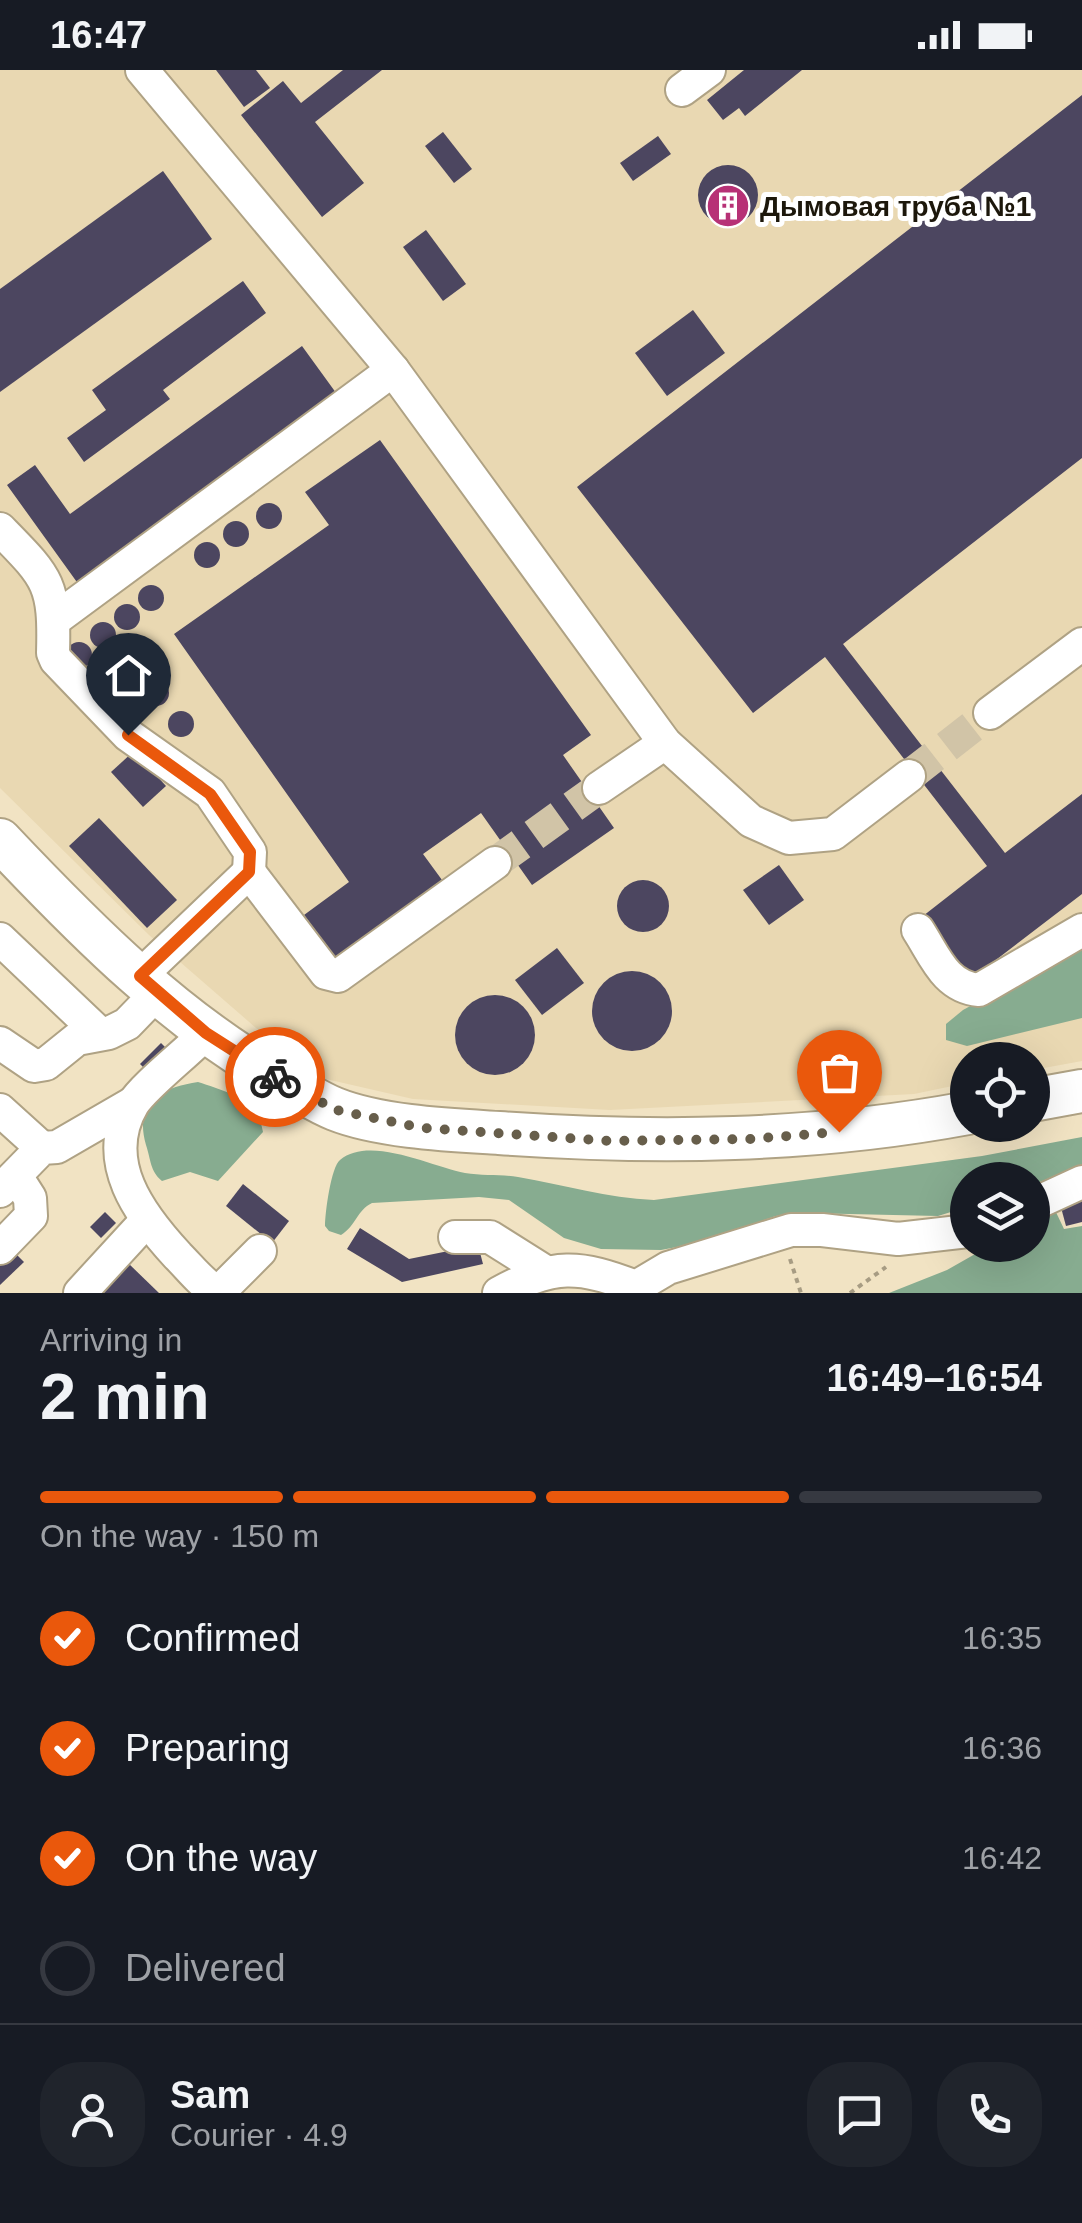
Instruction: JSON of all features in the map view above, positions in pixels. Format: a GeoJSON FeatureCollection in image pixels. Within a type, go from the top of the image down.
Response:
{"type":"FeatureCollection","features":[{"type":"Feature","properties":{"kind":"main road"},"geometry":{"type":"LineString","coordinates":[[0,840],[60,902],[206,1033],[264,1071],[336,1110],[422,1128],[609,1141],[839,1132],[950,1116]]}},
{"type":"Feature","properties":{"kind":"main road"},"geometry":{"type":"LineString","coordinates":[[1050,1096],[1082,1090]]}},
{"type":"Feature","properties":{"kind":"lane"},"geometry":{"type":"LineString","coordinates":[[142,70],[393,370],[665,743],[751,821],[789,838],[833,834],[908,776]]}},
{"type":"Feature","properties":{"kind":"lane"},"geometry":{"type":"LineString","coordinates":[[682,90],[709,70]]}},
{"type":"Feature","properties":{"kind":"lane"},"geometry":{"type":"LineString","coordinates":[[54,620],[393,370]]}},
{"type":"Feature","properties":{"kind":"lane"},"geometry":{"type":"LineString","coordinates":[[0,528],[31,561],[52,592],[56,660],[128,735],[210,794],[250,852],[249,872],[149,984],[128,1024],[77,1038],[40,1066],[22,1060],[0,1043]]}},
{"type":"Feature","properties":{"kind":"lane"},"geometry":{"type":"LineString","coordinates":[[990,714],[1082,644]]}},
{"type":"Feature","properties":{"kind":"lane"},"geometry":{"type":"LineString","coordinates":[[599,788],[665,743]]}},
{"type":"Feature","properties":{"kind":"lane"},"geometry":{"type":"LineString","coordinates":[[249,872],[326,974],[338,976],[495,863]]}},
{"type":"Feature","properties":{"kind":"lane"},"geometry":{"type":"LineString","coordinates":[[918,930],[949,978],[962,989],[978,990],[1082,930]]}},
{"type":"Feature","properties":{"kind":"lane"},"geometry":{"type":"LineString","coordinates":[[0,939],[100,1034]]}},
{"type":"Feature","properties":{"kind":"lane"},"geometry":{"type":"LineString","coordinates":[[0,1248],[31,1216],[30,1198],[8,1183],[42,1148],[58,1147],[134,1103],[206,1033]]}},
{"type":"Feature","properties":{"kind":"lane"},"geometry":{"type":"LineString","coordinates":[[134,1103],[121,1139],[120,1156],[128,1187],[147,1220],[213,1292],[260,1251]]}},
{"type":"Feature","properties":{"kind":"lane"},"geometry":{"type":"LineString","coordinates":[[0,1110],[42,1148]]}},
{"type":"Feature","properties":{"kind":"lane"},"geometry":{"type":"LineString","coordinates":[[1050,1197],[1082,1182]]}},
{"type":"Feature","properties":{"kind":"lane"},"geometry":{"type":"LineString","coordinates":[[80,1293],[147,1220]]}},
{"type":"Feature","properties":{"kind":"lane"},"geometry":{"type":"LineString","coordinates":[[499,1293],[544,1271],[565,1268],[597,1272],[639,1290],[668,1268],[778,1232],[822,1230],[898,1239],[950,1233]]}},
{"type":"Feature","properties":{"kind":"lane"},"geometry":{"type":"LineString","coordinates":[[455,1236],[490,1236],[544,1271]]}},
{"type":"Feature","properties":{"kind":"path"},"geometry":{"type":"LineString","coordinates":[[778,1232],[800,1291],[793,1293]]}},
{"type":"Feature","properties":{"kind":"path"},"geometry":{"type":"LineString","coordinates":[[850,1293],[886,1268],[898,1239]]}},
{"type":"Feature","properties":{"kind":"shaded area"},"geometry":{"type":"Polygon","coordinates":[[[0,70],[1082,70],[1082,1061],[1050,1067],[1050,1042],[950,1042],[950,1087],[914,1094],[610,1110],[413,1099],[326,1079],[263,1034],[149,935],[0,788],[0,70]]]}},
{"type":"Feature","properties":{"kind":"green space"},"geometry":{"type":"Polygon","coordinates":[[[1082,945],[1082,1018],[983,1042],[946,1040],[946,1024],[963,1010],[1082,945]]]}},
{"type":"Feature","properties":{"kind":"green space"},"geometry":{"type":"Polygon","coordinates":[[[198,1082],[248,1104],[263,1132],[218,1181],[190,1172],[162,1181],[153,1169],[146,1145],[143,1130],[147,1108],[161,1093],[198,1082]]]}},
{"type":"Feature","properties":{"kind":"green space"},"geometry":{"type":"Polygon","coordinates":[[[1082,1137],[1082,1164],[1050,1178],[1050,1162],[950,1162],[950,1212],[938,1216],[776,1216],[698,1243],[661,1250],[601,1249],[564,1238],[509,1200],[479,1197],[372,1203],[341,1235],[325,1226],[337,1164],[353,1153],[368,1151],[401,1155],[465,1173],[518,1177],[654,1200],[982,1156],[1082,1137]]]}},
{"type":"Feature","properties":{"kind":"green space"},"geometry":{"type":"Polygon","coordinates":[[[1054,1208],[1064,1229],[1082,1226],[1082,1293],[889,1293],[961,1262],[1050,1262],[1050,1210],[1054,1208]]]}},
{"type":"Feature","properties":{"kind":"building"},"geometry":{"type":"Polygon","coordinates":[[[216,70],[256,70],[270,88],[244,107],[216,70]]]}},
{"type":"Feature","properties":{"kind":"building"},"geometry":{"type":"Polygon","coordinates":[[[343,70],[382,70],[315,122],[364,183],[322,217],[241,115],[283,81],[301,103],[343,70]]]}},
{"type":"Feature","properties":{"kind":"building"},"geometry":{"type":"Polygon","coordinates":[[[744,70],[802,70],[745,116],[739,108],[723,120],[707,100],[744,70]]]}},
{"type":"Feature","properties":{"kind":"building"},"geometry":{"type":"Polygon","coordinates":[[[1082,95],[1082,458],[843,644],[1005,853],[1082,794],[1082,894],[971,979],[923,916],[987,866],[825,657],[753,713],[577,487],[1082,95]]]}},
{"type":"Feature","properties":{"kind":"building"},"geometry":{"type":"Polygon","coordinates":[[[443,132],[472,169],[454,183],[425,146],[443,132]]]}},
{"type":"Feature","properties":{"kind":"building"},"geometry":{"type":"Polygon","coordinates":[[[658,136],[671,154],[633,181],[620,163],[658,136]]]}},
{"type":"Feature","properties":{"kind":"building","name":"Дымовая труба №1"},"geometry":{"type":"Polygon","coordinates":[[[728,165],[749,174],[758,195],[749,216],[728,225],[707,216],[698,195],[707,174],[728,165]]]}},
{"type":"Feature","properties":{"kind":"building"},"geometry":{"type":"Polygon","coordinates":[[[163,171],[212,239],[0,392],[0,289],[163,171]]]}},
{"type":"Feature","properties":{"kind":"building"},"geometry":{"type":"Polygon","coordinates":[[[426,230],[466,284],[443,301],[403,247],[426,230]]]}},
{"type":"Feature","properties":{"kind":"building"},"geometry":{"type":"Polygon","coordinates":[[[243,281],[266,313],[163,390],[170,399],[84,462],[67,438],[106,410],[92,390],[243,281]]]}},
{"type":"Feature","properties":{"kind":"building"},"geometry":{"type":"Polygon","coordinates":[[[693,310],[725,353],[667,396],[635,353],[693,310]]]}},
{"type":"Feature","properties":{"kind":"building"},"geometry":{"type":"Polygon","coordinates":[[[302,346],[339,397],[79,585],[7,485],[35,465],[70,514],[302,346]]]}},
{"type":"Feature","properties":{"kind":"building"},"geometry":{"type":"Polygon","coordinates":[[[380,440],[591,735],[563,755],[614,828],[532,885],[481,813],[423,854],[442,880],[335,957],[304,915],[349,882],[174,634],[329,525],[305,492],[380,440]]]}},
{"type":"Feature","properties":{"kind":"building"},"geometry":{"type":"Polygon","coordinates":[[[269,503],[278,507],[282,516],[278,525],[269,529],[260,525],[256,516],[260,507],[269,503]]]}},
{"type":"Feature","properties":{"kind":"building"},"geometry":{"type":"Polygon","coordinates":[[[236,521],[245,525],[249,534],[245,543],[236,547],[227,543],[223,534],[227,525],[236,521]]]}},
{"type":"Feature","properties":{"kind":"building"},"geometry":{"type":"Polygon","coordinates":[[[207,542],[216,546],[220,555],[216,564],[207,568],[198,564],[194,555],[198,546],[207,542]]]}},
{"type":"Feature","properties":{"kind":"building"},"geometry":{"type":"Polygon","coordinates":[[[151,585],[160,589],[164,598],[160,607],[151,611],[142,607],[138,598],[142,589],[151,585]]]}},
{"type":"Feature","properties":{"kind":"building"},"geometry":{"type":"Polygon","coordinates":[[[127,604],[136,608],[140,617],[136,626],[127,630],[118,626],[114,617],[118,608],[127,604]]]}},
{"type":"Feature","properties":{"kind":"building"},"geometry":{"type":"Polygon","coordinates":[[[103,622],[112,626],[116,635],[112,644],[103,648],[94,644],[90,635],[94,626],[103,622]]]}},
{"type":"Feature","properties":{"kind":"building"},"geometry":{"type":"Polygon","coordinates":[[[79,642],[88,646],[92,655],[88,664],[79,668],[70,664],[66,655],[70,646],[79,642]]]}},
{"type":"Feature","properties":{"kind":"building"},"geometry":{"type":"Polygon","coordinates":[[[137,657],[146,661],[150,670],[146,679],[137,683],[128,679],[124,670],[128,661],[137,657]]]}},
{"type":"Feature","properties":{"kind":"building"},"geometry":{"type":"Polygon","coordinates":[[[111,673],[120,677],[124,686],[120,695],[111,699],[102,695],[98,686],[102,677],[111,673]]]}},
{"type":"Feature","properties":{"kind":"building"},"geometry":{"type":"Polygon","coordinates":[[[156,680],[165,684],[169,693],[165,702],[156,706],[147,702],[143,693],[147,684],[156,680]]]}},
{"type":"Feature","properties":{"kind":"building"},"geometry":{"type":"Polygon","coordinates":[[[131,696],[140,700],[144,709],[140,718],[131,722],[122,718],[118,709],[122,700],[131,696]]]}},
{"type":"Feature","properties":{"kind":"building"},"geometry":{"type":"Polygon","coordinates":[[[181,711],[190,715],[194,724],[190,733],[181,737],[172,733],[168,724],[172,715],[181,711]]]}},
{"type":"Feature","properties":{"kind":"building"},"geometry":{"type":"Polygon","coordinates":[[[134,751],[166,786],[143,807],[111,772],[134,751]]]}},
{"type":"Feature","properties":{"kind":"building"},"geometry":{"type":"Polygon","coordinates":[[[99,818],[177,900],[147,928],[69,846],[99,818]]]}},
{"type":"Feature","properties":{"kind":"building"},"geometry":{"type":"Polygon","coordinates":[[[779,865],[804,900],[769,925],[743,890],[779,865]]]}},
{"type":"Feature","properties":{"kind":"building"},"geometry":{"type":"Polygon","coordinates":[[[643,880],[661,888],[669,906],[661,924],[643,932],[625,924],[617,906],[625,888],[643,880]]]}},
{"type":"Feature","properties":{"kind":"building"},"geometry":{"type":"Polygon","coordinates":[[[557,948],[584,983],[542,1015],[515,980],[557,948]]]}},
{"type":"Feature","properties":{"kind":"building"},"geometry":{"type":"Polygon","coordinates":[[[632,971],[647,974],[660,983],[669,996],[669,1026],[660,1039],[647,1048],[632,1051],[617,1048],[604,1039],[595,1026],[592,1011],[595,996],[604,983],[617,974],[632,971]]]}},
{"type":"Feature","properties":{"kind":"building"},"geometry":{"type":"Polygon","coordinates":[[[495,995],[510,998],[523,1007],[532,1020],[532,1050],[523,1063],[510,1072],[495,1075],[480,1072],[467,1063],[458,1050],[455,1035],[458,1020],[467,1007],[480,998],[495,995]]]}},
{"type":"Feature","properties":{"kind":"building"},"geometry":{"type":"Polygon","coordinates":[[[161,1043],[170,1052],[149,1073],[140,1064],[161,1043]]]}},
{"type":"Feature","properties":{"kind":"building"},"geometry":{"type":"Polygon","coordinates":[[[243,1184],[289,1221],[272,1243],[226,1206],[243,1184]]]}},
{"type":"Feature","properties":{"kind":"building"},"geometry":{"type":"Polygon","coordinates":[[[1082,1194],[1082,1222],[1066,1226],[1059,1200],[1082,1194]]]}},
{"type":"Feature","properties":{"kind":"building"},"geometry":{"type":"Polygon","coordinates":[[[105,1212],[116,1223],[101,1238],[90,1227],[105,1212]]]}},
{"type":"Feature","properties":{"kind":"building"},"geometry":{"type":"Polygon","coordinates":[[[360,1228],[409,1259],[478,1245],[483,1264],[402,1282],[347,1249],[360,1228]]]}},
{"type":"Feature","properties":{"kind":"building"},"geometry":{"type":"Polygon","coordinates":[[[11,1249],[24,1262],[0,1285],[0,1260],[11,1249]]]}},
{"type":"Feature","properties":{"kind":"building"},"geometry":{"type":"Polygon","coordinates":[[[128,1263],[159,1293],[100,1293],[128,1263]]]}},
{"type":"Feature","properties":{"kind":"tunnel"},"geometry":{"type":"LineString","coordinates":[[909,776],[990,713]]}},
{"type":"Feature","properties":{"kind":"tunnel"},"geometry":{"type":"LineString","coordinates":[[495,863],[599,788]]}},
{"type":"Feature","properties":{"kind":"way so far"},"geometry":{"type":"LineString","coordinates":[[275,1077],[336,1110],[422,1128],[609,1141],[750,1139],[839,1132]]}},
{"type":"Feature","properties":{"kind":"place","name":"Дымовая труба №1"},"geometry":{"type":"Point","coordinates":[728,206]}},
{"type":"Feature","properties":{"kind":"route"},"geometry":{"type":"LineString","coordinates":[[128,735],[210,794],[250,852],[249,872],[140,976],[206,1033],[275,1077]]}}]}
